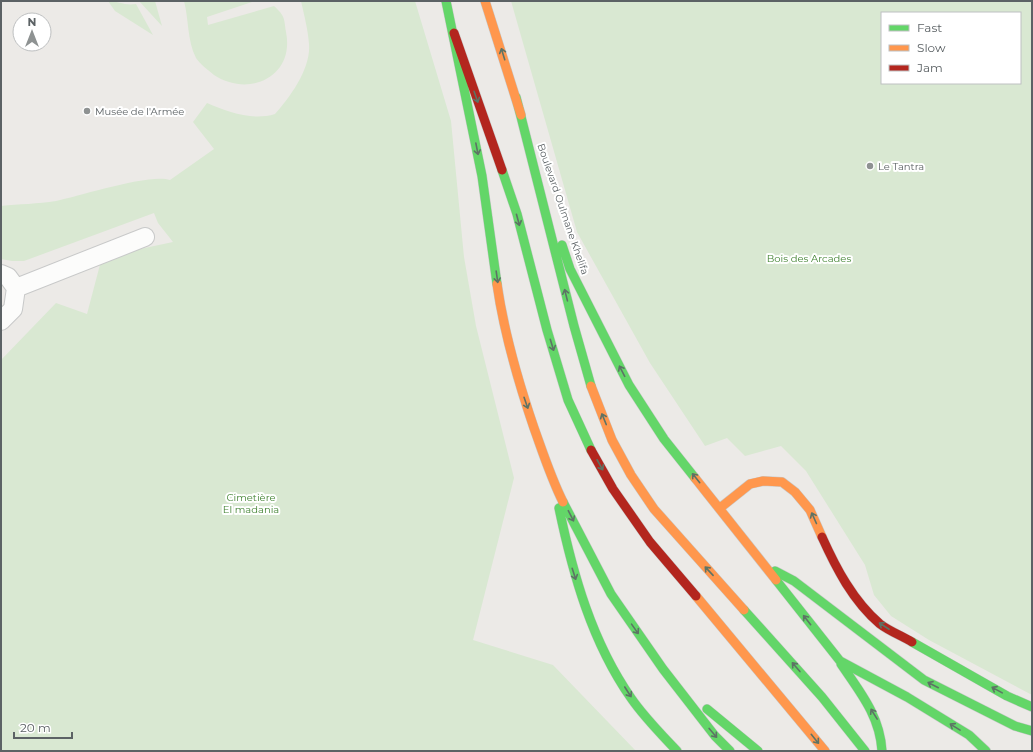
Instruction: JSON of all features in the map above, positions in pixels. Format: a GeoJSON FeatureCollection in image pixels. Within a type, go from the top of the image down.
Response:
{"type":"FeatureCollection","features":[{"type":"Feature","properties":{"kind":"main road"},"geometry":{"type":"LineString","coordinates":[[446,1],[454,33],[482,176],[501,309],[516,374],[554,482],[611,594],[663,670],[715,736],[730,751]]}},
{"type":"Feature","properties":{"kind":"main road","name":"Boulevard Oulmane Khelifa"},"geometry":{"type":"LineString","coordinates":[[485,1],[516,97],[542,186],[570,269],[629,385],[664,439],[840,661],[879,721],[882,737],[882,751]]}},
{"type":"Feature","properties":{"kind":"main road"},"geometry":{"type":"LineString","coordinates":[[454,33],[517,214],[547,330],[568,400],[591,449],[613,489],[650,542],[727,632],[825,751]]}},
{"type":"Feature","properties":{"kind":"main road"},"geometry":{"type":"LineString","coordinates":[[516,97],[574,326],[592,389],[612,440],[631,475],[654,509],[822,697],[865,751]]}},
{"type":"Feature","properties":{"kind":"main road"},"geometry":{"type":"LineString","coordinates":[[720,508],[750,484],[763,481],[782,482],[795,492],[810,510],[834,564],[853,594],[880,624],[1007,696],[1032,706]]}},
{"type":"Feature","properties":{"kind":"main road"},"geometry":{"type":"LineString","coordinates":[[554,482],[568,557],[597,635],[616,674],[631,697],[677,751]]}},
{"type":"Feature","properties":{"kind":"main road"},"geometry":{"type":"LineString","coordinates":[[765,566],[794,581],[924,680],[1015,726],[1032,731]]}},
{"type":"Feature","properties":{"kind":"main road"},"geometry":{"type":"LineString","coordinates":[[840,661],[907,697],[963,731],[986,751]]}},
{"type":"Feature","properties":{"kind":"main road"},"geometry":{"type":"LineString","coordinates":[[663,670],[733,732],[758,751]]}},
{"type":"Feature","properties":{"kind":"street"},"geometry":{"type":"LineString","coordinates":[[16,288],[145,237]]}},
{"type":"Feature","properties":{"kind":"street"},"geometry":{"type":"LineString","coordinates":[[1,274],[8,277],[16,288],[13,309],[1,321]]}},
{"type":"Feature","properties":{"kind":"green space"},"geometry":{"type":"Polygon","coordinates":[[[108,1],[136,4],[153,35],[115,11],[108,1]]]}},
{"type":"Feature","properties":{"kind":"green space"},"geometry":{"type":"Polygon","coordinates":[[[139,1],[155,1],[162,26],[139,1]]]}},
{"type":"Feature","properties":{"kind":"green space"},"geometry":{"type":"Polygon","coordinates":[[[184,1],[255,1],[207,17],[208,25],[274,6],[280,12],[285,23],[287,48],[283,61],[276,71],[266,79],[255,83],[241,84],[228,82],[214,75],[196,58],[193,51],[184,1]]]}},
{"type":"Feature","properties":{"kind":"green space","name":"Cimetière El madania"},"geometry":{"type":"Polygon","coordinates":[[[301,1],[415,1],[451,121],[464,257],[476,326],[514,478],[473,640],[553,665],[636,751],[1,751],[1,360],[56,303],[87,314],[102,257],[173,242],[158,223],[154,213],[24,261],[1,259],[1,206],[56,201],[132,182],[161,179],[170,180],[214,149],[193,122],[207,103],[223,110],[249,116],[266,116],[275,114],[299,81],[307,63],[309,44],[301,1]]]}},
{"type":"Feature","properties":{"kind":"green space","name":"Bois des Arcades"},"geometry":{"type":"Polygon","coordinates":[[[511,1],[1032,1],[1032,695],[929,640],[891,616],[874,595],[865,565],[806,471],[781,446],[745,456],[727,438],[705,446],[650,363],[577,232],[511,1]]]}},
{"type":"Feature","properties":{"kind":"traffic: fast"},"geometry":{"type":"LineString","coordinates":[[446,1],[482,176],[497,284]]}},
{"type":"Feature","properties":{"kind":"traffic: fast"},"geometry":{"type":"LineString","coordinates":[[516,97],[574,326],[591,386]]}},
{"type":"Feature","properties":{"kind":"traffic: fast"},"geometry":{"type":"LineString","coordinates":[[502,170],[517,214],[547,330],[568,400],[591,450]]}},
{"type":"Feature","properties":{"kind":"traffic: fast"},"geometry":{"type":"LineString","coordinates":[[562,245],[570,269],[629,385],[664,439],[695,478]]}},
{"type":"Feature","properties":{"kind":"traffic: fast"},"geometry":{"type":"LineString","coordinates":[[563,502],[611,594],[663,669],[715,736],[730,751]]}},
{"type":"Feature","properties":{"kind":"traffic: fast"},"geometry":{"type":"LineString","coordinates":[[559,508],[578,583],[605,654],[617,677],[636,705],[677,751]]}},
{"type":"Feature","properties":{"kind":"traffic: fast"},"geometry":{"type":"LineString","coordinates":[[775,571],[794,581],[924,680],[1015,726],[1032,731]]}},
{"type":"Feature","properties":{"kind":"traffic: fast"},"geometry":{"type":"LineString","coordinates":[[776,580],[840,661],[907,697],[969,735],[986,751]]}},
{"type":"Feature","properties":{"kind":"traffic: fast"},"geometry":{"type":"LineString","coordinates":[[744,610],[822,697],[865,751]]}},
{"type":"Feature","properties":{"kind":"traffic: fast"},"geometry":{"type":"LineString","coordinates":[[912,642],[1007,696],[1032,707]]}},
{"type":"Feature","properties":{"kind":"traffic: fast"},"geometry":{"type":"LineString","coordinates":[[841,664],[862,695],[873,715],[880,738],[882,751]]}},
{"type":"Feature","properties":{"kind":"traffic: fast"},"geometry":{"type":"LineString","coordinates":[[707,709],[758,751]]}},
{"type":"Feature","properties":{"kind":"traffic: slow"},"geometry":{"type":"LineString","coordinates":[[485,1],[521,115]]}},
{"type":"Feature","properties":{"kind":"traffic: slow"},"geometry":{"type":"LineString","coordinates":[[497,284],[512,357],[522,393],[547,465],[563,502]]}},
{"type":"Feature","properties":{"kind":"traffic: slow"},"geometry":{"type":"LineString","coordinates":[[591,386],[612,440],[631,475],[654,509],[744,610]]}},
{"type":"Feature","properties":{"kind":"traffic: slow"},"geometry":{"type":"LineString","coordinates":[[695,478],[776,580]]}},
{"type":"Feature","properties":{"kind":"traffic: slow"},"geometry":{"type":"LineString","coordinates":[[720,508],[750,484],[763,481],[782,482],[795,492],[810,510],[822,537]]}},
{"type":"Feature","properties":{"kind":"traffic: slow"},"geometry":{"type":"LineString","coordinates":[[696,596],[825,751]]}},
{"type":"Feature","properties":{"kind":"traffic: jam"},"geometry":{"type":"LineString","coordinates":[[454,33],[502,170]]}},
{"type":"Feature","properties":{"kind":"traffic: jam"},"geometry":{"type":"LineString","coordinates":[[591,450],[613,489],[650,542],[696,596]]}},
{"type":"Feature","properties":{"kind":"traffic: jam"},"geometry":{"type":"LineString","coordinates":[[822,537],[846,584],[870,615],[887,629],[912,642]]}},
{"type":"Feature","properties":{"kind":"place","name":"Musée de l'Armée"},"geometry":{"type":"Point","coordinates":[87,111]}},
{"type":"Feature","properties":{"kind":"place","name":"Le Tantra"},"geometry":{"type":"Point","coordinates":[870,166]}}]}
